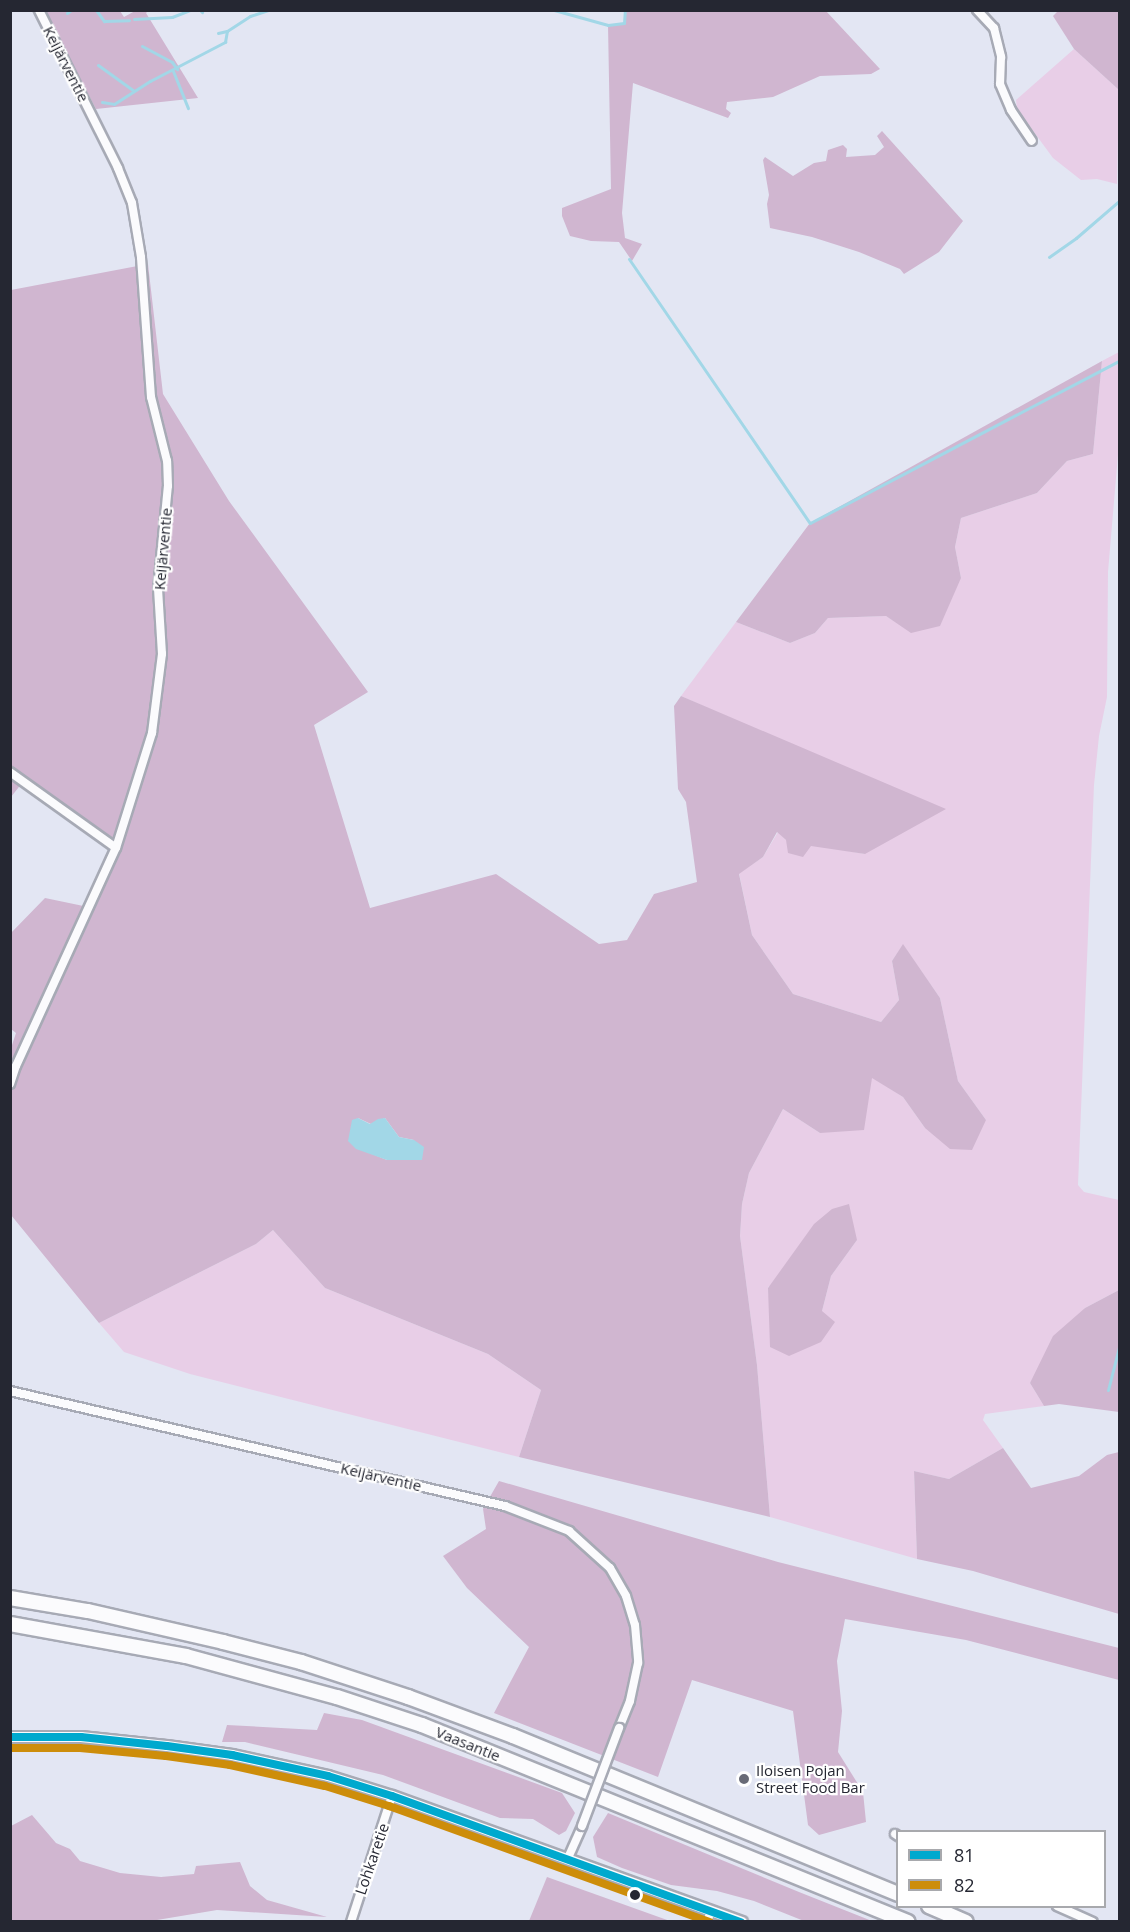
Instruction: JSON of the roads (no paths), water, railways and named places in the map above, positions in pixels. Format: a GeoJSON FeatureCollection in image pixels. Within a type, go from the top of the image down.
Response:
{"type":"FeatureCollection","features":[{"type":"Feature","properties":{"kind":"highway","name":"Vaasantie"},"geometry":{"type":"LineString","coordinates":[[10,1598],[88,1611],[223,1642],[301,1662],[408,1697],[513,1736],[896,1894]]}},
{"type":"Feature","properties":{"kind":"highway","name":"Vaasantie"},"geometry":{"type":"LineString","coordinates":[[10,1624],[186,1656],[358,1704],[422,1725],[908,1922]]}},
{"type":"Feature","properties":{"kind":"highway"},"geometry":{"type":"LineString","coordinates":[[934,1908],[966,1922]]}},
{"type":"Feature","properties":{"kind":"main road"},"geometry":{"type":"LineString","coordinates":[[10,1737],[81,1737],[232,1755],[328,1776],[568,1858],[742,1922]]}},
{"type":"Feature","properties":{"kind":"street","name":"Keijärventie"},"geometry":{"type":"LineString","coordinates":[[10,1084],[16,1066],[116,848],[152,734],[162,654],[158,589],[168,486],[167,461],[151,397],[141,257],[132,203],[118,168],[39,10]]}},
{"type":"Feature","properties":{"kind":"street"},"geometry":{"type":"LineString","coordinates":[[977,10],[994,28],[1001,57],[1000,84],[1011,110],[1032,141]]}},
{"type":"Feature","properties":{"kind":"street"},"geometry":{"type":"LineString","coordinates":[[10,772],[116,848]]}},
{"type":"Feature","properties":{"kind":"street","name":"Keijärventie"},"geometry":{"type":"LineString","coordinates":[[10,1391],[505,1506],[569,1531],[610,1568],[626,1596],[634,1625],[638,1663],[630,1701],[568,1858]]}},
{"type":"Feature","properties":{"kind":"street","name":"Lohkaretie"},"geometry":{"type":"LineString","coordinates":[[351,1922],[392,1796]]}},
{"type":"Feature","properties":{"kind":"street"},"geometry":{"type":"LineString","coordinates":[[1062,1908],[1093,1922]]}},
{"type":"Feature","properties":{"kind":"street"},"geometry":{"type":"LineString","coordinates":[[707,1922],[711,1911]]}},
{"type":"Feature","properties":{"kind":"water"},"geometry":{"type":"Polygon","coordinates":[[[358,1118],[370,1124],[385,1118],[399,1137],[414,1140],[424,1147],[422,1160],[387,1160],[356,1149],[348,1141],[352,1120],[358,1118]]]}},
{"type":"Feature","properties":{"kind":"waterway"},"geometry":{"type":"LineString","coordinates":[[67,13],[71,10]]}},
{"type":"Feature","properties":{"kind":"waterway"},"geometry":{"type":"LineString","coordinates":[[96,10],[104,21],[129,20]]}},
{"type":"Feature","properties":{"kind":"waterway"},"geometry":{"type":"LineString","coordinates":[[134,19],[172,17],[190,10]]}},
{"type":"Feature","properties":{"kind":"waterway"},"geometry":{"type":"LineString","coordinates":[[218,33],[227,31],[250,16],[268,10]]}},
{"type":"Feature","properties":{"kind":"waterway"},"geometry":{"type":"LineString","coordinates":[[554,10],[608,25],[624,23],[625,10]]}},
{"type":"Feature","properties":{"kind":"waterway"},"geometry":{"type":"LineString","coordinates":[[102,102],[114,104],[150,81],[225,42],[227,31]]}},
{"type":"Feature","properties":{"kind":"waterway"},"geometry":{"type":"LineString","coordinates":[[142,46],[172,62],[177,69]]}},
{"type":"Feature","properties":{"kind":"waterway"},"geometry":{"type":"LineString","coordinates":[[98,65],[134,91]]}},
{"type":"Feature","properties":{"kind":"waterway"},"geometry":{"type":"LineString","coordinates":[[173,71],[188,108]]}},
{"type":"Feature","properties":{"kind":"waterway"},"geometry":{"type":"LineString","coordinates":[[1049,257],[1076,238],[1120,200]]}},
{"type":"Feature","properties":{"kind":"waterway"},"geometry":{"type":"LineString","coordinates":[[629,259],[810,523],[1120,360]]}},
{"type":"Feature","properties":{"kind":"waterway"},"geometry":{"type":"LineString","coordinates":[[1108,1390],[1120,1343]]}},
{"type":"Feature","properties":{"kind":"place","name":"Iloisen Pojan Street Food Bar"},"geometry":{"type":"Point","coordinates":[744,1779]}}]}
